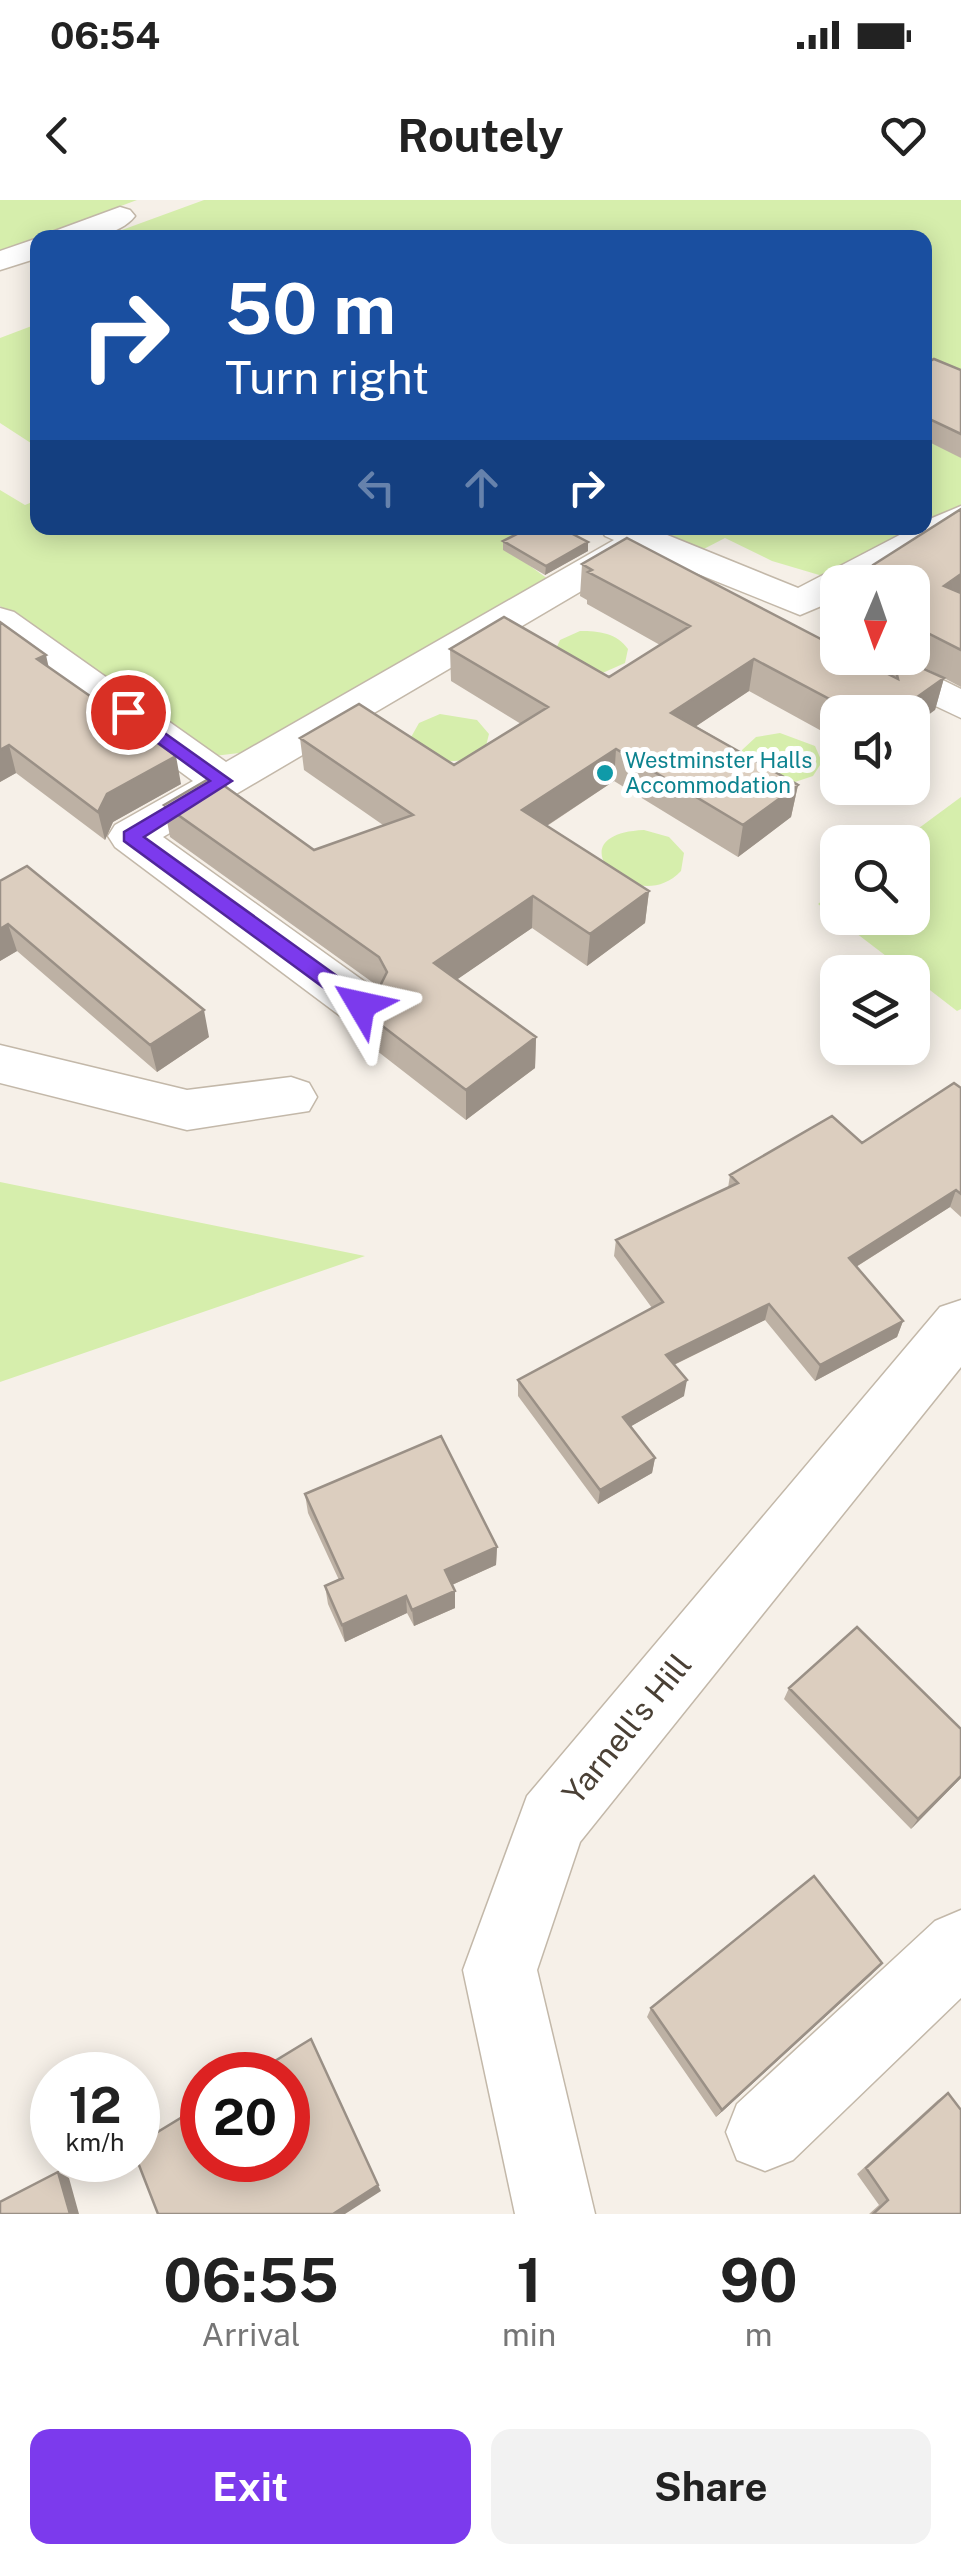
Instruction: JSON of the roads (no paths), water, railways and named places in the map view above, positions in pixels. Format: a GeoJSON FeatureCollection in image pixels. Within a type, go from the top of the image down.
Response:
{"type":"FeatureCollection","features":[{"type":"Feature","properties":{"kind":"street"},"geometry":{"type":"LineString","coordinates":[[84,230],[120,216]]}},
{"type":"Feature","properties":{"kind":"street"},"geometry":{"type":"LineString","coordinates":[[0,261],[30,250]]}},
{"type":"Feature","properties":{"kind":"street"},"geometry":{"type":"LineString","coordinates":[[633,535],[812,613],[961,517]]}},
{"type":"Feature","properties":{"kind":"street"},"geometry":{"type":"LineString","coordinates":[[361,1005],[131,836],[629,535]]}},
{"type":"Feature","properties":{"kind":"street"},"geometry":{"type":"LineString","coordinates":[[0,620],[223,781]]}},
{"type":"Feature","properties":{"kind":"street"},"geometry":{"type":"LineString","coordinates":[[900,675],[961,705]]}},
{"type":"Feature","properties":{"kind":"street"},"geometry":{"type":"LineString","coordinates":[[0,1064],[188,1110],[290,1096]]}},
{"type":"Feature","properties":{"kind":"street","name":"Yarnell's Hill"},"geometry":{"type":"LineString","coordinates":[[555,2214],[500,1970],[552,1821],[961,1324]]}},
{"type":"Feature","properties":{"kind":"street"},"geometry":{"type":"LineString","coordinates":[[765,2132],[961,1948]]}},
{"type":"Feature","properties":{"kind":"place","name":"Westminster Halls Accommodation"},"geometry":{"type":"Point","coordinates":[605,773]}}]}
